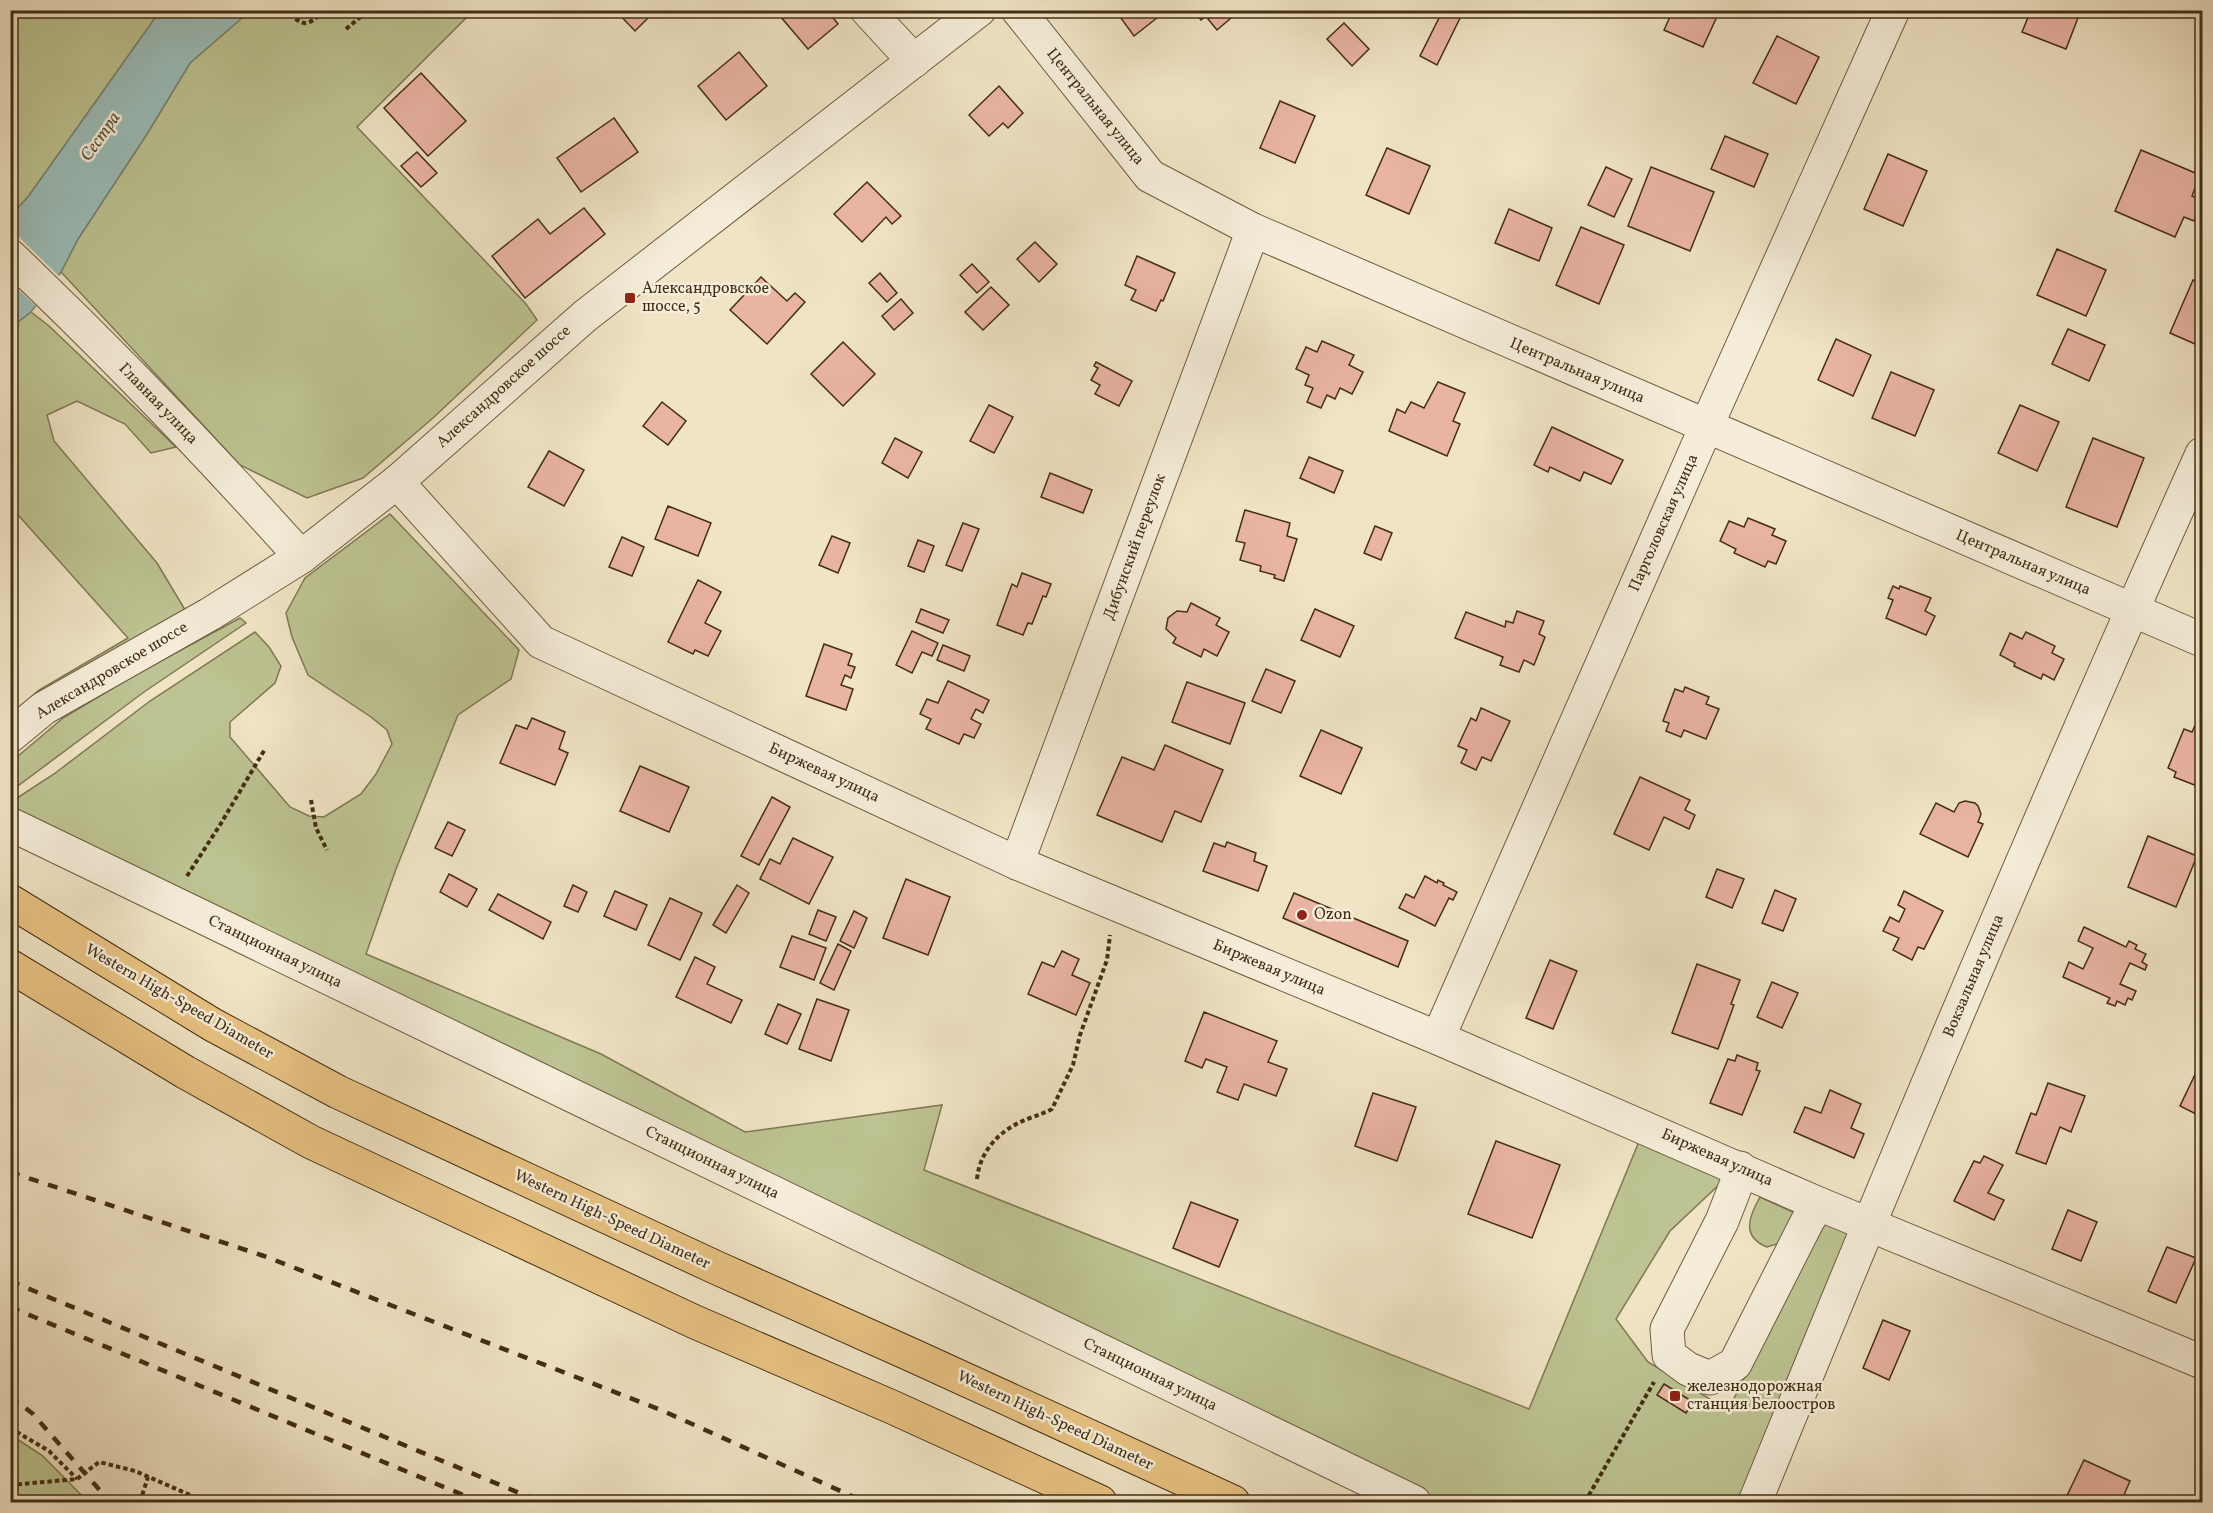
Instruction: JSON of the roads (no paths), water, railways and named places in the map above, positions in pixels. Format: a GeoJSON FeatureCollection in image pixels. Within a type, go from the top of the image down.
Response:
{"type":"FeatureCollection","features":[{"type":"Feature","properties":{"kind":"highway","name":"Western High-Speed Diameter"},"geometry":{"type":"LineString","coordinates":[[10,902],[213,1025],[338,1092],[1233,1503]]}},
{"type":"Feature","properties":{"kind":"highway"},"geometry":{"type":"LineString","coordinates":[[10,966],[185,1072],[311,1142],[695,1322],[892,1407],[1100,1503]]}},
{"type":"Feature","properties":{"kind":"street"},"geometry":{"type":"LineString","coordinates":[[867,10],[914,61]]}},
{"type":"Feature","properties":{"kind":"street","name":"Александровское шоссе"},"geometry":{"type":"LineString","coordinates":[[10,736],[44,708],[210,614],[301,557],[397,482],[585,316],[979,10]]}},
{"type":"Feature","properties":{"kind":"street","name":"Центральная улица"},"geometry":{"type":"LineString","coordinates":[[1018,10],[1150,176],[1253,230],[2202,640]]}},
{"type":"Feature","properties":{"kind":"street","name":"Парголовская улица"},"geometry":{"type":"LineString","coordinates":[[1438,1038],[1706,427],[1893,10]]}},
{"type":"Feature","properties":{"kind":"street","name":"Дибунский переулок"},"geometry":{"type":"LineString","coordinates":[[1017,863],[1253,230]]}},
{"type":"Feature","properties":{"kind":"street","name":"Главная улица"},"geometry":{"type":"LineString","coordinates":[[10,256],[66,309],[232,480],[301,557]]}},
{"type":"Feature","properties":{"kind":"street","name":"Вокзальная улица"},"geometry":{"type":"LineString","coordinates":[[1755,1503],[1868,1223],[2132,609],[2202,454]]}},
{"type":"Feature","properties":{"kind":"street","name":"Биржевая улица"},"geometry":{"type":"LineString","coordinates":[[397,482],[541,642],[1017,863],[1438,1038],[1819,1204],[2202,1362]]}},
{"type":"Feature","properties":{"kind":"street","name":"Станционная улица"},"geometry":{"type":"LineString","coordinates":[[10,825],[1414,1503]]}},
{"type":"Feature","properties":{"kind":"street"},"geometry":{"type":"LineString","coordinates":[[1740,1168],[1722,1221],[1666,1329],[1669,1355],[1688,1369],[1710,1378],[1735,1364],[1808,1220],[1819,1204]]}},
{"type":"Feature","properties":{"kind":"water","name":"Сестра"},"geometry":{"type":"Polygon","coordinates":[[[160,11],[250,11],[190,63],[147,134],[78,239],[61,272],[31,312],[11,327],[11,215],[28,197],[160,11]]]}},
{"type":"Feature","properties":{"kind":"railway"},"geometry":{"type":"LineString","coordinates":[[10,1172],[264,1256],[661,1410],[865,1502]]}},
{"type":"Feature","properties":{"kind":"railway"},"geometry":{"type":"LineString","coordinates":[[10,1281],[541,1502]]}},
{"type":"Feature","properties":{"kind":"railway"},"geometry":{"type":"LineString","coordinates":[[10,1307],[480,1502]]}},
{"type":"Feature","properties":{"kind":"railway"},"geometry":{"type":"LineString","coordinates":[[10,1396],[33,1414],[110,1502]]}},
{"type":"Feature","properties":{"kind":"place","name":"Александровское шоссе, 5"},"geometry":{"type":"Point","coordinates":[630,298]}},
{"type":"Feature","properties":{"kind":"place","name":"Ozon"},"geometry":{"type":"Point","coordinates":[1302,915]}},
{"type":"Feature","properties":{"kind":"place","name":"железнодорожная станция Белоостров"},"geometry":{"type":"Point","coordinates":[1675,1396]}}]}
